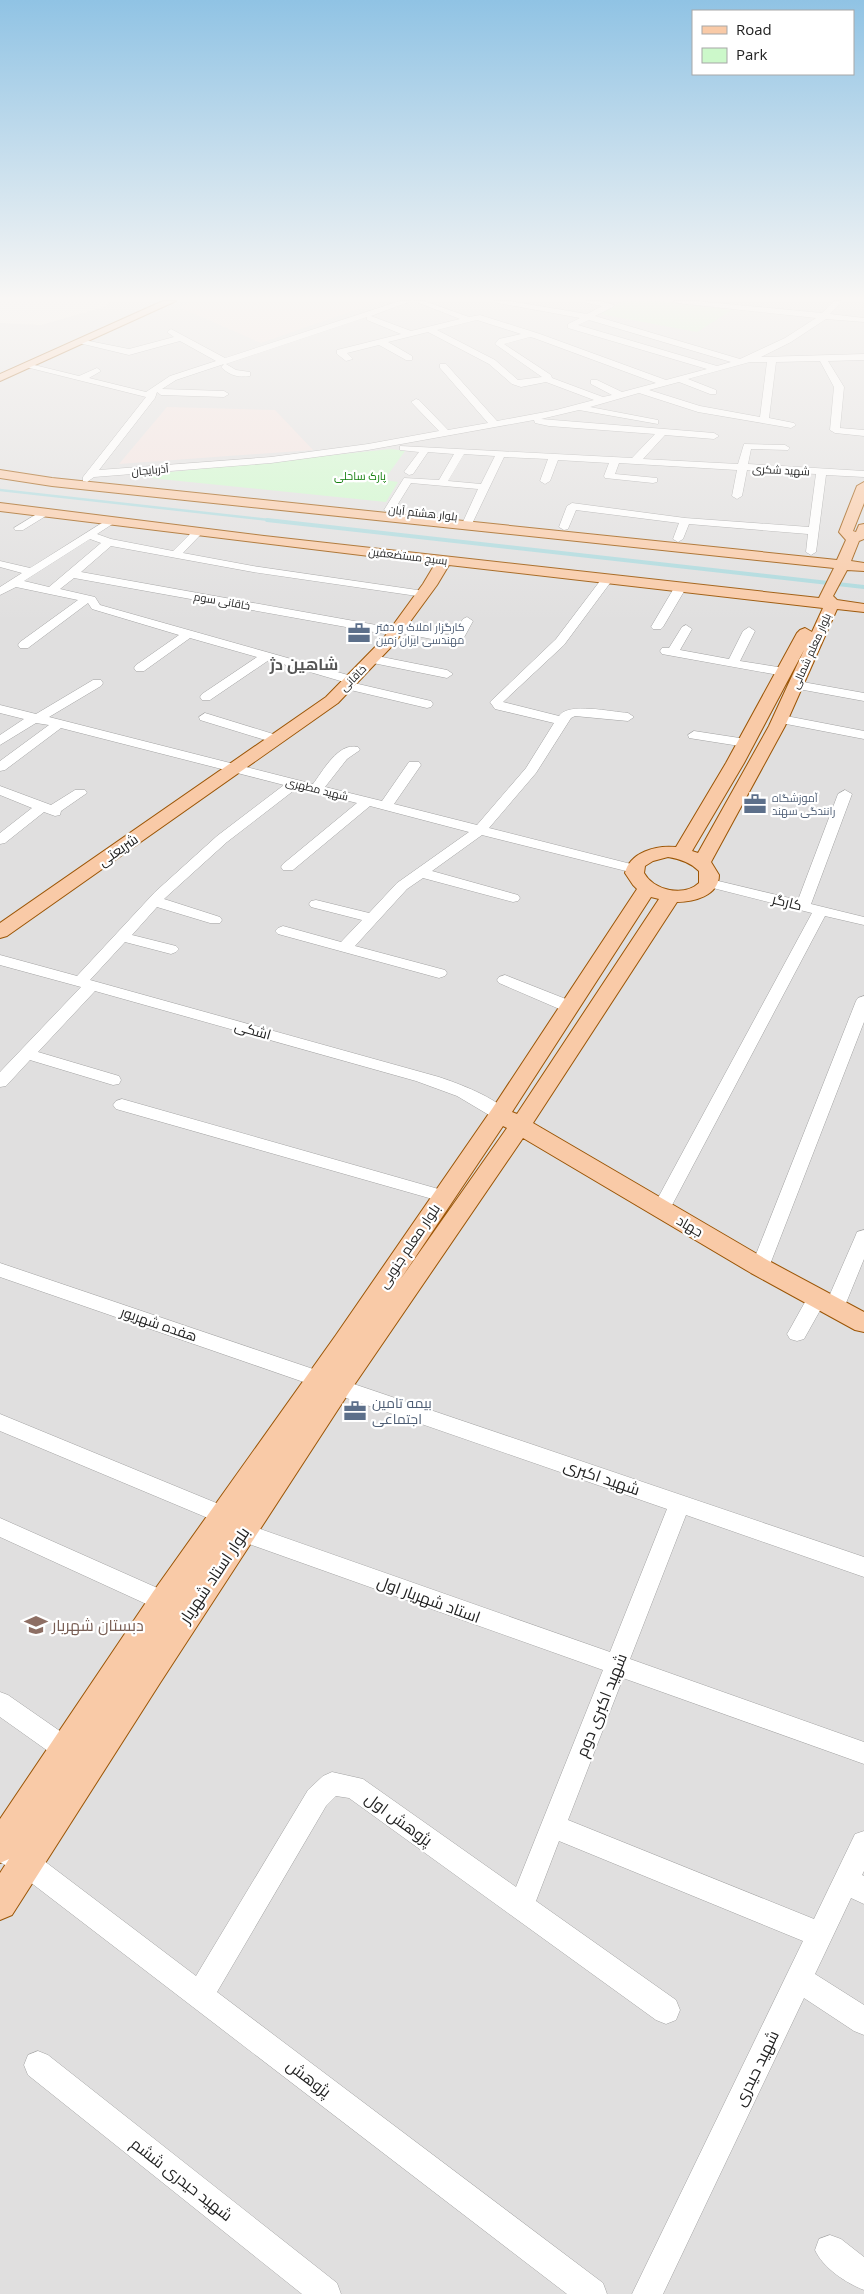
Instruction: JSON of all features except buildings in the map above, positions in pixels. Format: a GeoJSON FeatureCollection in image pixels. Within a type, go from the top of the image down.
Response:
{"type":"FeatureCollection","features":[{"type":"Feature","properties":{"kind":"main road","name":"بلوار هشتم آبان"},"geometry":{"type":"LineString","coordinates":[[0,467],[87,479],[843,564]]}},
{"type":"Feature","properties":{"kind":"main road","name":"بلوار هشتم آبان"},"geometry":{"type":"LineString","coordinates":[[0,474],[87,479]]}},
{"type":"Feature","properties":{"kind":"main road"},"geometry":{"type":"LineString","coordinates":[[864,486],[846,532],[853,539],[862,534],[864,528]]}},
{"type":"Feature","properties":{"kind":"main road","name":"بلوار هشتم آبان"},"geometry":{"type":"LineString","coordinates":[[290,502],[389,510],[470,521],[564,527],[811,552],[843,564]]}},
{"type":"Feature","properties":{"kind":"main road","name":"بسیج مستضعفین"},"geometry":{"type":"LineString","coordinates":[[0,507],[444,561],[774,598],[796,607],[822,602]]}},
{"type":"Feature","properties":{"kind":"main road","name":"بلوار معلم شمالی"},"geometry":{"type":"LineString","coordinates":[[681,854],[746,743],[793,668],[822,602],[843,564],[853,539]]}},
{"type":"Feature","properties":{"kind":"main road"},"geometry":{"type":"LineString","coordinates":[[843,564],[864,558]]}},
{"type":"Feature","properties":{"kind":"main road","name":"خاقانی"},"geometry":{"type":"LineString","coordinates":[[236,769],[332,700],[349,683],[397,630],[424,594],[444,561]]}},
{"type":"Feature","properties":{"kind":"main road"},"geometry":{"type":"LineString","coordinates":[[843,564],[864,567]]}},
{"type":"Feature","properties":{"kind":"main road"},"geometry":{"type":"LineString","coordinates":[[822,602],[864,608]]}},
{"type":"Feature","properties":{"kind":"main road","name":"بلوار معلم شمالی"},"geometry":{"type":"LineString","coordinates":[[702,862],[781,719],[797,685],[793,668]]}},
{"type":"Feature","properties":{"kind":"main road","name":"شریعتی"},"geometry":{"type":"LineString","coordinates":[[0,932],[236,769]]}},
{"type":"Feature","properties":{"kind":"main road"},"geometry":{"type":"LineString","coordinates":[[656,854],[681,854],[702,862],[709,868],[712,876],[710,883],[705,889],[695,894],[671,896],[647,889],[634,876],[634,869],[638,862],[656,854]]}},
{"type":"Feature","properties":{"kind":"main road","name":"بلوار معلم جنوبی"},"geometry":{"type":"LineString","coordinates":[[329,1383],[443,1196],[510,1120],[570,1007],[647,889]]}},
{"type":"Feature","properties":{"kind":"main road","name":"بلوار معلم جنوبی"},"geometry":{"type":"LineString","coordinates":[[329,1383],[510,1120],[671,896]]}},
{"type":"Feature","properties":{"kind":"main road","name":"جهاد"},"geometry":{"type":"LineString","coordinates":[[510,1120],[760,1267],[864,1322]]}},
{"type":"Feature","properties":{"kind":"main road","name":"بلوار استاد شهریار"},"geometry":{"type":"LineString","coordinates":[[0,1904],[90,1764],[233,1523],[329,1383]]}},
{"type":"Feature","properties":{"kind":"main road","name":"بلوار استاد شهریار"},"geometry":{"type":"LineString","coordinates":[[0,1847],[163,1601],[233,1523]]}},
{"type":"Feature","properties":{"kind":"street"},"geometry":{"type":"LineString","coordinates":[[87,479],[145,408]]}},
{"type":"Feature","properties":{"kind":"street"},"geometry":{"type":"LineString","coordinates":[[422,408],[446,433]]}},
{"type":"Feature","properties":{"kind":"street"},"geometry":{"type":"LineString","coordinates":[[480,408],[494,424]]}},
{"type":"Feature","properties":{"kind":"street","name":"آذربایجان"},"geometry":{"type":"LineString","coordinates":[[87,479],[271,460],[368,447],[572,408]]}},
{"type":"Feature","properties":{"kind":"street"},"geometry":{"type":"LineString","coordinates":[[581,408],[661,428],[714,436]]}},
{"type":"Feature","properties":{"kind":"street"},"geometry":{"type":"LineString","coordinates":[[695,408],[791,425]]}},
{"type":"Feature","properties":{"kind":"street"},"geometry":{"type":"LineString","coordinates":[[764,420],[766,408]]}},
{"type":"Feature","properties":{"kind":"street"},"geometry":{"type":"LineString","coordinates":[[833,444],[832,436],[835,430],[837,408]]}},
{"type":"Feature","properties":{"kind":"street"},"geometry":{"type":"LineString","coordinates":[[531,417],[549,424],[661,428]]}},
{"type":"Feature","properties":{"kind":"street"},"geometry":{"type":"LineString","coordinates":[[635,461],[661,428]]}},
{"type":"Feature","properties":{"kind":"street"},"geometry":{"type":"LineString","coordinates":[[835,430],[864,433]]}},
{"type":"Feature","properties":{"kind":"street"},"geometry":{"type":"LineString","coordinates":[[737,496],[747,446],[785,448]]}},
{"type":"Feature","properties":{"kind":"street","name":"شهید شکری"},"geometry":{"type":"LineString","coordinates":[[368,447],[864,474]]}},
{"type":"Feature","properties":{"kind":"street"},"geometry":{"type":"LineString","coordinates":[[409,472],[426,449]]}},
{"type":"Feature","properties":{"kind":"street"},"geometry":{"type":"LineString","coordinates":[[442,483],[461,451]]}},
{"type":"Feature","properties":{"kind":"street"},"geometry":{"type":"LineString","coordinates":[[470,521],[502,453]]}},
{"type":"Feature","properties":{"kind":"street"},"geometry":{"type":"LineString","coordinates":[[545,481],[554,456]]}},
{"type":"Feature","properties":{"kind":"street"},"geometry":{"type":"LineString","coordinates":[[615,460],[609,476],[653,480]]}},
{"type":"Feature","properties":{"kind":"street"},"geometry":{"type":"LineString","coordinates":[[811,552],[821,472]]}},
{"type":"Feature","properties":{"kind":"street"},"geometry":{"type":"LineString","coordinates":[[389,510],[408,480],[486,488]]}},
{"type":"Feature","properties":{"kind":"street"},"geometry":{"type":"LineString","coordinates":[[564,527],[572,506],[684,520],[814,531]]}},
{"type":"Feature","properties":{"kind":"street"},"geometry":{"type":"LineString","coordinates":[[19,528],[44,512]]}},
{"type":"Feature","properties":{"kind":"street"},"geometry":{"type":"LineString","coordinates":[[678,539],[684,520]]}},
{"type":"Feature","properties":{"kind":"street"},"geometry":{"type":"LineString","coordinates":[[0,592],[110,521]]}},
{"type":"Feature","properties":{"kind":"street"},"geometry":{"type":"LineString","coordinates":[[176,554],[198,532]]}},
{"type":"Feature","properties":{"kind":"street"},"geometry":{"type":"LineString","coordinates":[[89,535],[109,542],[253,569],[424,594]]}},
{"type":"Feature","properties":{"kind":"street"},"geometry":{"type":"LineString","coordinates":[[52,590],[109,542]]}},
{"type":"Feature","properties":{"kind":"street"},"geometry":{"type":"LineString","coordinates":[[0,564],[32,572]]}},
{"type":"Feature","properties":{"kind":"street","name":"خاقانی سوم"},"geometry":{"type":"LineString","coordinates":[[72,574],[457,640],[467,620]]}},
{"type":"Feature","properties":{"kind":"street"},"geometry":{"type":"LineString","coordinates":[[562,721],[499,706],[496,702],[560,642],[607,579]]}},
{"type":"Feature","properties":{"kind":"street"},"geometry":{"type":"LineString","coordinates":[[15,583],[88,598],[96,606],[191,633],[349,683],[427,704]]}},
{"type":"Feature","properties":{"kind":"street"},"geometry":{"type":"LineString","coordinates":[[657,628],[680,588]]}},
{"type":"Feature","properties":{"kind":"street"},"geometry":{"type":"LineString","coordinates":[[24,645],[88,598]]}},
{"type":"Feature","properties":{"kind":"street"},"geometry":{"type":"LineString","coordinates":[[686,629],[670,652],[733,663],[793,668]]}},
{"type":"Feature","properties":{"kind":"street"},"geometry":{"type":"LineString","coordinates":[[733,663],[749,631]]}},
{"type":"Feature","properties":{"kind":"street"},"geometry":{"type":"LineString","coordinates":[[140,668],[191,633]]}},
{"type":"Feature","properties":{"kind":"street"},"geometry":{"type":"LineString","coordinates":[[206,697],[266,656]]}},
{"type":"Feature","properties":{"kind":"street"},"geometry":{"type":"LineString","coordinates":[[372,659],[447,674]]}},
{"type":"Feature","properties":{"kind":"street"},"geometry":{"type":"LineString","coordinates":[[0,741],[35,718],[98,683]]}},
{"type":"Feature","properties":{"kind":"street"},"geometry":{"type":"LineString","coordinates":[[797,685],[864,697]]}},
{"type":"Feature","properties":{"kind":"street","name":"شهید مطهری"},"geometry":{"type":"LineString","coordinates":[[0,709],[634,869]]}},
{"type":"Feature","properties":{"kind":"street"},"geometry":{"type":"LineString","coordinates":[[345,947],[402,886],[480,830],[531,770],[566,715],[574,712],[628,717]]}},
{"type":"Feature","properties":{"kind":"street"},"geometry":{"type":"LineString","coordinates":[[205,717],[278,740]]}},
{"type":"Feature","properties":{"kind":"street"},"geometry":{"type":"LineString","coordinates":[[781,719],[864,735]]}},
{"type":"Feature","properties":{"kind":"street"},"geometry":{"type":"LineString","coordinates":[[0,767],[59,724]]}},
{"type":"Feature","properties":{"kind":"street"},"geometry":{"type":"LineString","coordinates":[[694,735],[746,743]]}},
{"type":"Feature","properties":{"kind":"street"},"geometry":{"type":"LineString","coordinates":[[316,789],[342,756],[354,750]]}},
{"type":"Feature","properties":{"kind":"street"},"geometry":{"type":"LineString","coordinates":[[386,806],[414,765]]}},
{"type":"Feature","properties":{"kind":"street"},"geometry":{"type":"LineString","coordinates":[[0,1082],[28,1054],[122,937],[155,901],[222,839],[294,784]]}},
{"type":"Feature","properties":{"kind":"street"},"geometry":{"type":"LineString","coordinates":[[0,790],[50,810]]}},
{"type":"Feature","properties":{"kind":"street"},"geometry":{"type":"LineString","coordinates":[[0,840],[80,793]]}},
{"type":"Feature","properties":{"kind":"street"},"geometry":{"type":"LineString","coordinates":[[803,906],[845,794]]}},
{"type":"Feature","properties":{"kind":"street"},"geometry":{"type":"LineString","coordinates":[[288,867],[367,802]]}},
{"type":"Feature","properties":{"kind":"street"},"geometry":{"type":"LineString","coordinates":[[421,873],[513,898]]}},
{"type":"Feature","properties":{"kind":"street","name":"کارگر"},"geometry":{"type":"LineString","coordinates":[[710,883],[864,921]]}},
{"type":"Feature","properties":{"kind":"street"},"geometry":{"type":"LineString","coordinates":[[155,901],[215,920]]}},
{"type":"Feature","properties":{"kind":"street"},"geometry":{"type":"LineString","coordinates":[[316,904],[373,918]]}},
{"type":"Feature","properties":{"kind":"street"},"geometry":{"type":"LineString","coordinates":[[661,1209],[821,910]]}},
{"type":"Feature","properties":{"kind":"street"},"geometry":{"type":"LineString","coordinates":[[283,931],[439,973]]}},
{"type":"Feature","properties":{"kind":"street"},"geometry":{"type":"LineString","coordinates":[[122,937],[171,949]]}},
{"type":"Feature","properties":{"kind":"street","name":"اشکی"},"geometry":{"type":"LineString","coordinates":[[0,960],[451,1086],[476,1098],[510,1120]]}},
{"type":"Feature","properties":{"kind":"street"},"geometry":{"type":"LineString","coordinates":[[505,980],[570,1007]]}},
{"type":"Feature","properties":{"kind":"street"},"geometry":{"type":"LineString","coordinates":[[760,1267],[864,1001]]}},
{"type":"Feature","properties":{"kind":"street"},"geometry":{"type":"LineString","coordinates":[[28,1054],[113,1080]]}},
{"type":"Feature","properties":{"kind":"street"},"geometry":{"type":"LineString","coordinates":[[122,1105],[443,1196]]}},
{"type":"Feature","properties":{"kind":"street"},"geometry":{"type":"LineString","coordinates":[[797,1334],[826,1303],[864,1237]]}},
{"type":"Feature","properties":{"kind":"street","name":"هفده شهریور"},"geometry":{"type":"LineString","coordinates":[[0,1270],[329,1383]]}},
{"type":"Feature","properties":{"kind":"street","name":"شهید اکبری"},"geometry":{"type":"LineString","coordinates":[[329,1383],[864,1567]]}},
{"type":"Feature","properties":{"kind":"street","name":"استاد شهریار اول"},"geometry":{"type":"LineString","coordinates":[[0,1422],[233,1523],[616,1665],[864,1754]]}},
{"type":"Feature","properties":{"kind":"street","name":"شهید اکبری دوم"},"geometry":{"type":"LineString","coordinates":[[521,1906],[680,1504]]}},
{"type":"Feature","properties":{"kind":"street"},"geometry":{"type":"LineString","coordinates":[[0,1527],[163,1601]]}},
{"type":"Feature","properties":{"kind":"street"},"geometry":{"type":"LineString","coordinates":[[0,1703],[65,1749],[90,1764]]}},
{"type":"Feature","properties":{"kind":"street","name":"پژوهش اول"},"geometry":{"type":"LineString","coordinates":[[200,1994],[317,1798],[332,1784],[354,1787],[666,2010]]}},
{"type":"Feature","properties":{"kind":"street"},"geometry":{"type":"LineString","coordinates":[[553,1826],[820,1935]]}},
{"type":"Feature","properties":{"kind":"street","name":"شهید حیدری"},"geometry":{"type":"LineString","coordinates":[[647,2294],[820,1935],[855,1886],[864,1843]]}},
{"type":"Feature","properties":{"kind":"street","name":"بلوار استاد شهریار"},"geometry":{"type":"LineString","coordinates":[[0,1847],[26,1863]]}},
{"type":"Feature","properties":{"kind":"street","name":"پژوهش"},"geometry":{"type":"LineString","coordinates":[[26,1863],[592,2294]]}},
{"type":"Feature","properties":{"kind":"street"},"geometry":{"type":"LineString","coordinates":[[798,1979],[864,2021]]}},
{"type":"Feature","properties":{"kind":"street","name":"شهید حیدری ششم"},"geometry":{"type":"LineString","coordinates":[[38,2065],[326,2294]]}},
{"type":"Feature","properties":{"kind":"street"},"geometry":{"type":"LineString","coordinates":[[830,2250],[864,2274]]}},
{"type":"Feature","properties":{"kind":"shaded area"},"geometry":{"type":"Polygon","coordinates":[[[0,408],[864,408],[864,2294],[0,2294],[0,408]]]}},
{"type":"Feature","properties":{"kind":"shaded area"},"geometry":{"type":"Polygon","coordinates":[[[166,408],[275,410],[313,450],[119,464],[166,408]]]}},
{"type":"Feature","properties":{"kind":"green space","name":"پارک ساحلی"},"geometry":{"type":"Polygon","coordinates":[[[391,449],[405,451],[384,480],[398,482],[386,502],[140,477],[161,473],[391,449]]]}},
{"type":"Feature","properties":{"kind":"waterway"},"geometry":{"type":"LineString","coordinates":[[0,490],[278,521]]}},
{"type":"Feature","properties":{"kind":"waterway"},"geometry":{"type":"LineString","coordinates":[[267,520],[864,587]]}},
{"type":"Feature","properties":{"kind":"place","name":"کارگزار املاک و دفتر مهندسی ایران زمین"},"geometry":{"type":"Point","coordinates":[359,633]}},
{"type":"Feature","properties":{"kind":"place","name":"آموزشگاه رانندگی سهند"},"geometry":{"type":"Point","coordinates":[755,804]}},
{"type":"Feature","properties":{"kind":"place","name":"بیمه تامین اجتماعی"},"geometry":{"type":"Point","coordinates":[355,1411]}},
{"type":"Feature","properties":{"kind":"place","name":"دبستان شهریار"},"geometry":{"type":"Point","coordinates":[36,1625]}},
{"type":"Feature","properties":{"kind":"district","name":"شاهین دژ"},"geometry":{"type":"Point","coordinates":[304,664]}}]}
